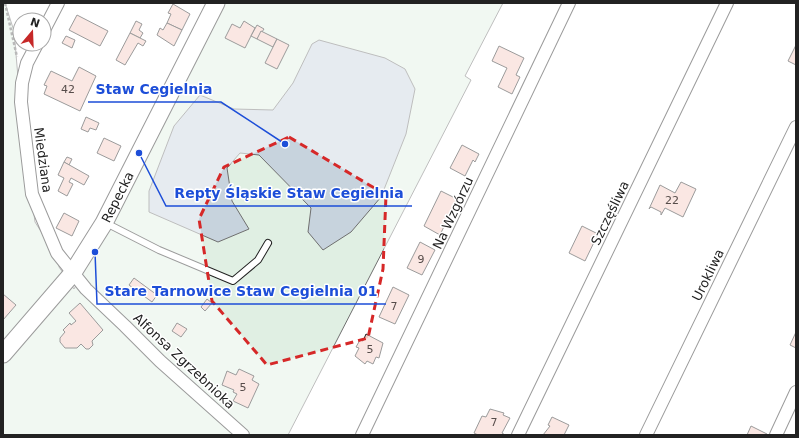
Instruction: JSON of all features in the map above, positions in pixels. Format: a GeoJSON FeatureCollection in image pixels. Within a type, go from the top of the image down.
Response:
{"type":"FeatureCollection","features":[{"type":"Feature","properties":{"kind":"street"},"geometry":{"type":"LineString","coordinates":[[52,15],[58,3]]}},
{"type":"Feature","properties":{"kind":"street","name":"Repecka"},"geometry":{"type":"LineString","coordinates":[[3,354],[72,274],[104,222],[216,3]]}},
{"type":"Feature","properties":{"kind":"street","name":"Na Wzgórzu"},"geometry":{"type":"LineString","coordinates":[[362,435],[569,3]]}},
{"type":"Feature","properties":{"kind":"street","name":"Szczęśliwa"},"geometry":{"type":"LineString","coordinates":[[518,435],[727,3]]}},
{"type":"Feature","properties":{"kind":"street","name":"Miedziana"},"geometry":{"type":"LineString","coordinates":[[33,52],[27,63],[22,83],[21,102],[32,194],[57,253],[72,274]]}},
{"type":"Feature","properties":{"kind":"street","name":"Urokliwa"},"geometry":{"type":"LineString","coordinates":[[646,435],[796,127]]}},
{"type":"Feature","properties":{"kind":"street","name":"Alfonsa Zgrzebnioka"},"geometry":{"type":"LineString","coordinates":[[72,274],[160,361],[243,435]]}},
{"type":"Feature","properties":{"kind":"street"},"geometry":{"type":"LineString","coordinates":[[776,435],[796,392]]}},
{"type":"Feature","properties":{"kind":"lane"},"geometry":{"type":"LineString","coordinates":[[104,222],[159,250],[233,281],[258,260],[268,243]]}},
{"type":"Feature","properties":{"kind":"path"},"geometry":{"type":"LineString","coordinates":[[5,3],[22,83]]}},
{"type":"Feature","properties":{"kind":"highlighted area"},"geometry":{"type":"Polygon","coordinates":[[[289,137],[386,195],[383,269],[368,338],[267,365],[212,301],[199,219],[224,167],[289,137]]]}},
{"type":"Feature","properties":{"kind":"green space"},"geometry":{"type":"Polygon","coordinates":[[[3,3],[5,3],[12,25],[12,52],[16,52],[22,124],[35,222],[59,260],[59,267],[74,289],[223,3],[503,3],[465,76],[471,80],[288,435],[3,435],[3,3]]]}},
{"type":"Feature","properties":{"kind":"shaded area"},"geometry":{"type":"Polygon","coordinates":[[[319,40],[385,58],[405,69],[415,89],[406,134],[381,197],[351,232],[323,250],[308,232],[311,208],[259,155],[240,153],[227,168],[232,201],[249,229],[218,242],[149,212],[149,191],[174,126],[200,95],[234,109],[273,110],[293,83],[312,44],[319,40]]]}},
{"type":"Feature","properties":{"kind":"building"},"geometry":{"type":"Polygon","coordinates":[[[173,4],[190,14],[182,30],[167,23],[171,14],[168,13],[173,4]]]}},
{"type":"Feature","properties":{"kind":"building"},"geometry":{"type":"Polygon","coordinates":[[[77,15],[108,31],[100,46],[69,30],[77,15]]]}},
{"type":"Feature","properties":{"kind":"building"},"geometry":{"type":"Polygon","coordinates":[[[136,21],[142,24],[139,30],[143,33],[140,38],[130,33],[136,21]]]}},
{"type":"Feature","properties":{"kind":"building"},"geometry":{"type":"Polygon","coordinates":[[[244,21],[255,28],[245,48],[225,38],[232,24],[240,28],[244,21]]]}},
{"type":"Feature","properties":{"kind":"building"},"geometry":{"type":"Polygon","coordinates":[[[167,23],[182,30],[174,46],[157,35],[160,28],[163,30],[167,23]]]}},
{"type":"Feature","properties":{"kind":"building"},"geometry":{"type":"Polygon","coordinates":[[[257,25],[264,29],[257,39],[251,36],[257,25]]]}},
{"type":"Feature","properties":{"kind":"building"},"geometry":{"type":"Polygon","coordinates":[[[261,31],[277,39],[273,47],[257,39],[261,31]]]}},
{"type":"Feature","properties":{"kind":"building"},"geometry":{"type":"Polygon","coordinates":[[[130,33],[146,41],[143,46],[138,43],[125,65],[116,60],[130,33]]]}},
{"type":"Feature","properties":{"kind":"building"},"geometry":{"type":"Polygon","coordinates":[[[66,36],[75,40],[72,48],[62,43],[66,36]]]}},
{"type":"Feature","properties":{"kind":"building"},"geometry":{"type":"Polygon","coordinates":[[[277,39],[289,45],[277,69],[265,63],[277,39]]]}},
{"type":"Feature","properties":{"kind":"building"},"geometry":{"type":"Polygon","coordinates":[[[796,45],[796,65],[788,61],[796,45]]]}},
{"type":"Feature","properties":{"kind":"building"},"geometry":{"type":"Polygon","coordinates":[[[499,46],[524,58],[516,75],[520,77],[512,94],[498,87],[507,68],[492,61],[499,46]]]}},
{"type":"Feature","properties":{"kind":"building"},"geometry":{"type":"Polygon","coordinates":[[[79,67],[96,76],[80,111],[44,94],[47,86],[44,85],[51,71],[72,81],[79,67]]]}},
{"type":"Feature","properties":{"kind":"building"},"geometry":{"type":"Polygon","coordinates":[[[86,117],[99,123],[96,130],[90,128],[88,132],[81,129],[86,117]]]}},
{"type":"Feature","properties":{"kind":"building"},"geometry":{"type":"Polygon","coordinates":[[[104,138],[121,146],[114,161],[97,153],[104,138]]]}},
{"type":"Feature","properties":{"kind":"building"},"geometry":{"type":"Polygon","coordinates":[[[462,145],[479,154],[475,162],[473,160],[465,176],[450,168],[462,145]]]}},
{"type":"Feature","properties":{"kind":"building"},"geometry":{"type":"Polygon","coordinates":[[[67,157],[72,159],[69,165],[64,162],[67,157]]]}},
{"type":"Feature","properties":{"kind":"building"},"geometry":{"type":"Polygon","coordinates":[[[64,162],[89,176],[84,185],[71,178],[69,182],[73,184],[67,196],[58,191],[64,178],[58,175],[64,162]]]}},
{"type":"Feature","properties":{"kind":"building"},"geometry":{"type":"Polygon","coordinates":[[[681,182],[696,189],[683,217],[665,208],[661,215],[661,212],[651,207],[649,209],[660,185],[675,193],[681,182]]]}},
{"type":"Feature","properties":{"kind":"building"},"geometry":{"type":"Polygon","coordinates":[[[441,191],[457,199],[440,235],[424,226],[441,191]]]}},
{"type":"Feature","properties":{"kind":"building"},"geometry":{"type":"Polygon","coordinates":[[[64,213],[79,221],[72,236],[56,228],[64,213]]]}},
{"type":"Feature","properties":{"kind":"building"},"geometry":{"type":"Polygon","coordinates":[[[582,226],[598,234],[585,261],[569,253],[582,226]]]}},
{"type":"Feature","properties":{"kind":"building"},"geometry":{"type":"Polygon","coordinates":[[[420,242],[435,250],[422,275],[407,268],[420,242]]]}},
{"type":"Feature","properties":{"kind":"building"},"geometry":{"type":"Polygon","coordinates":[[[134,278],[157,295],[152,302],[129,285],[134,278]]]}},
{"type":"Feature","properties":{"kind":"building"},"geometry":{"type":"Polygon","coordinates":[[[393,287],[409,295],[395,324],[379,317],[393,287]]]}},
{"type":"Feature","properties":{"kind":"building"},"geometry":{"type":"Polygon","coordinates":[[[3,294],[16,305],[3,320],[3,294]]]}},
{"type":"Feature","properties":{"kind":"building"},"geometry":{"type":"Polygon","coordinates":[[[207,299],[212,303],[205,311],[201,307],[207,299]]]}},
{"type":"Feature","properties":{"kind":"building"},"geometry":{"type":"Polygon","coordinates":[[[80,303],[103,330],[92,341],[93,345],[89,349],[86,349],[81,344],[77,348],[65,348],[60,342],[60,338],[65,332],[63,330],[70,323],[71,325],[76,321],[69,313],[80,303]]]}},
{"type":"Feature","properties":{"kind":"building"},"geometry":{"type":"Polygon","coordinates":[[[177,323],[187,329],[181,337],[172,331],[177,323]]]}},
{"type":"Feature","properties":{"kind":"building"},"geometry":{"type":"Polygon","coordinates":[[[796,332],[796,348],[790,345],[796,332]]]}},
{"type":"Feature","properties":{"kind":"building"},"geometry":{"type":"Polygon","coordinates":[[[366,334],[383,343],[379,358],[376,357],[373,364],[367,361],[365,364],[355,356],[359,348],[356,347],[360,340],[363,341],[366,334]]]}},
{"type":"Feature","properties":{"kind":"building"},"geometry":{"type":"Polygon","coordinates":[[[239,369],[254,376],[252,380],[259,384],[248,408],[233,401],[237,394],[233,392],[234,390],[222,385],[227,371],[236,375],[239,369]]]}},
{"type":"Feature","properties":{"kind":"building"},"geometry":{"type":"Polygon","coordinates":[[[490,409],[504,413],[503,415],[510,418],[502,433],[505,435],[478,435],[474,433],[482,416],[486,417],[490,409]]]}},
{"type":"Feature","properties":{"kind":"building"},"geometry":{"type":"Polygon","coordinates":[[[552,417],[569,425],[564,435],[543,435],[550,426],[548,425],[552,417]]]}},
{"type":"Feature","properties":{"kind":"building"},"geometry":{"type":"Polygon","coordinates":[[[751,426],[767,434],[767,435],[747,435],[751,426]]]}},
{"type":"Feature","properties":{"kind":"place","name":"Staw Cegielnia"},"geometry":{"type":"Point","coordinates":[285,144]}},
{"type":"Feature","properties":{"kind":"place","name":"Repty Śląskie Staw Cegielnia"},"geometry":{"type":"Point","coordinates":[139,153]}},
{"type":"Feature","properties":{"kind":"place","name":"Stare Tarnowice Staw Cegielnia 01"},"geometry":{"type":"Point","coordinates":[95,252]}}]}
